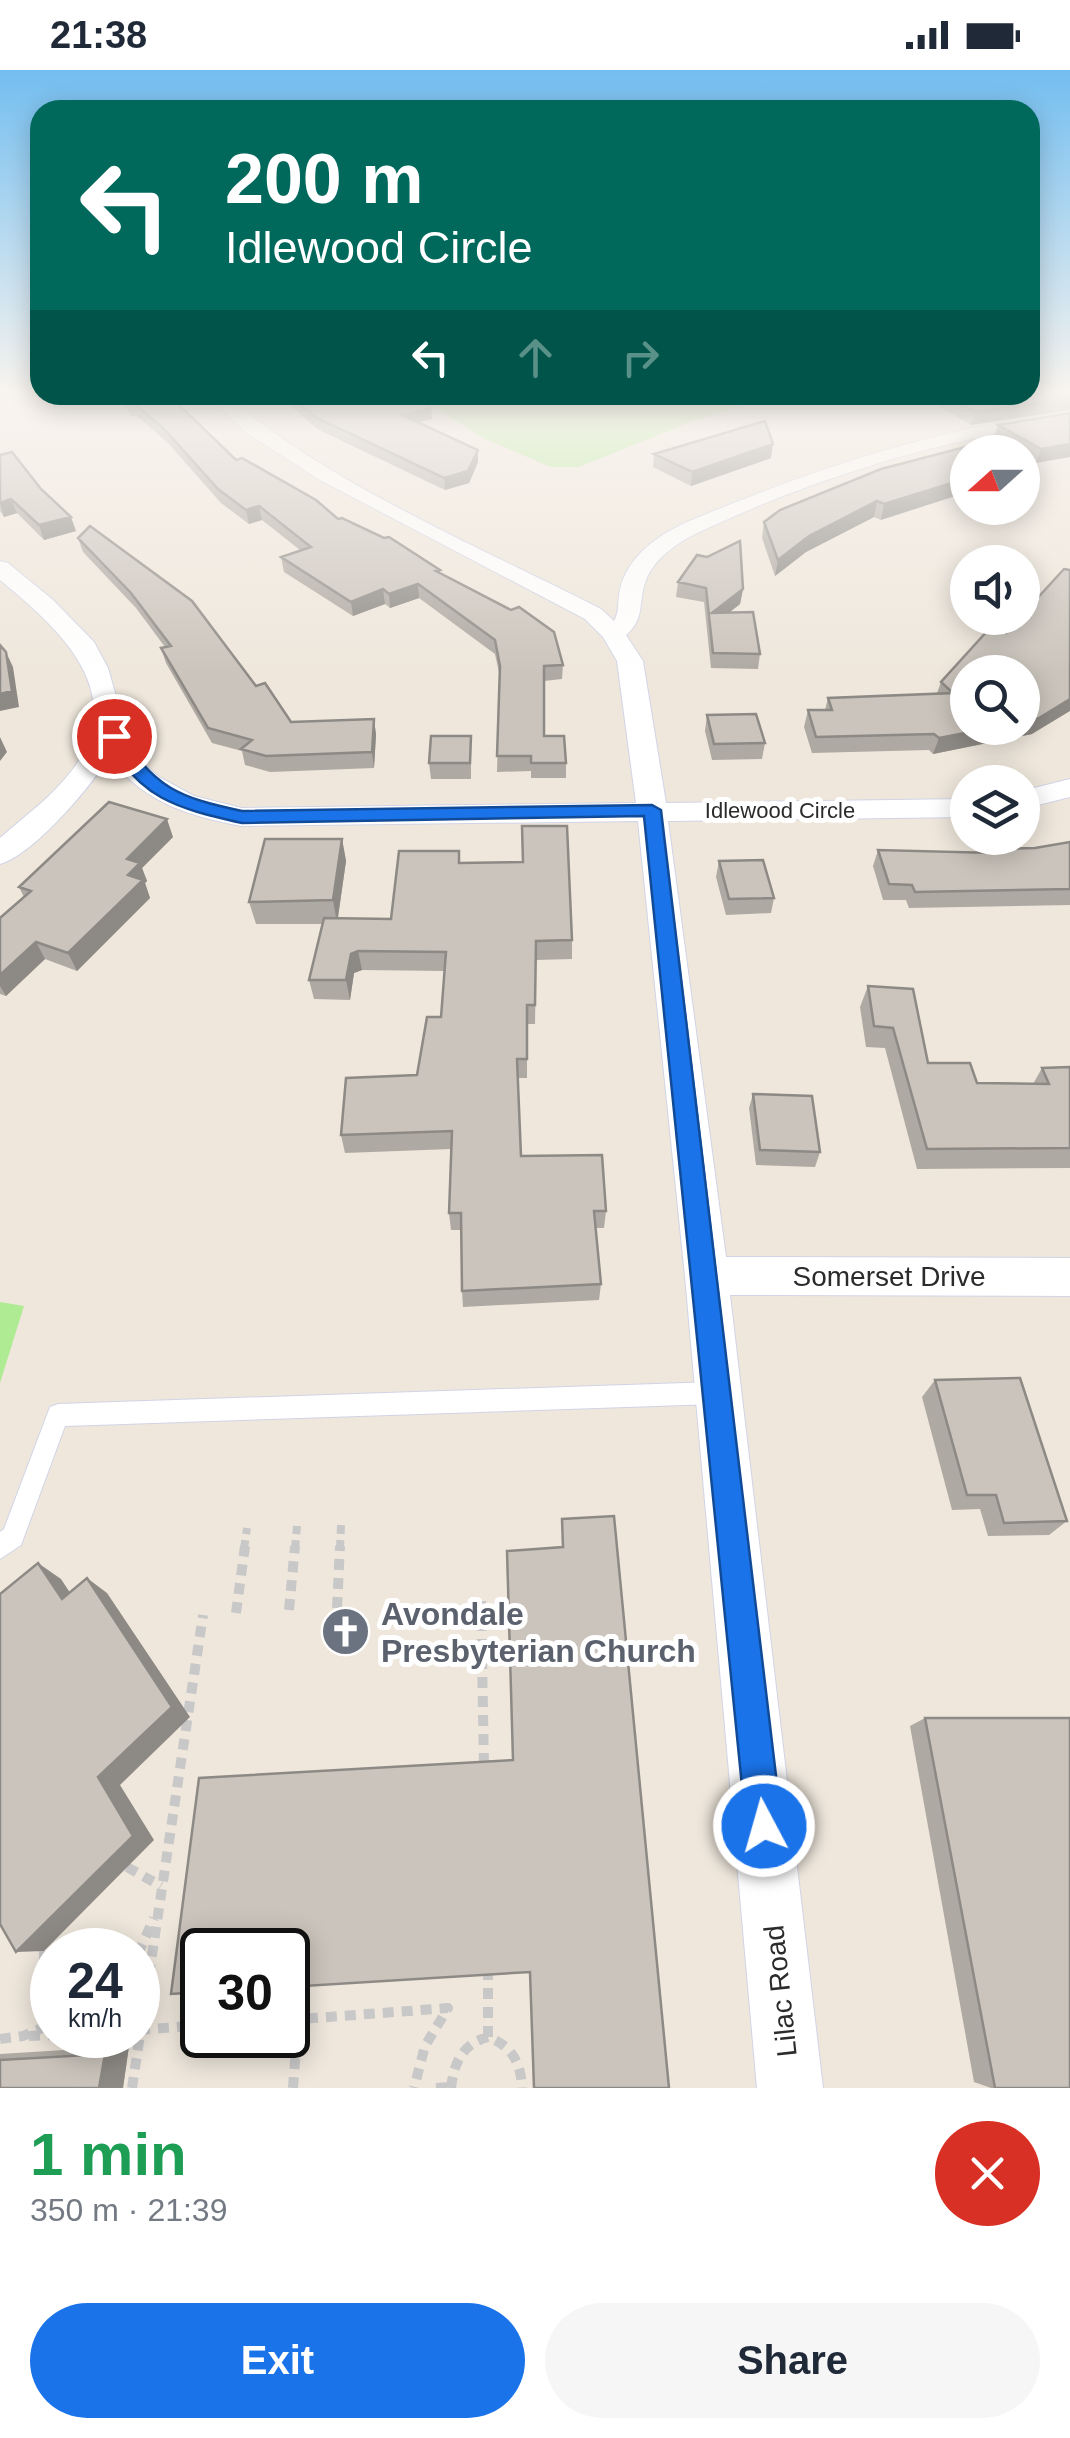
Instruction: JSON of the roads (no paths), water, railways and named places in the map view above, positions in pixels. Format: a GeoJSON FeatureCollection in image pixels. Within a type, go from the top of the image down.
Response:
{"type":"FeatureCollection","features":[{"type":"Feature","properties":{"kind":"street"},"geometry":{"type":"LineString","coordinates":[[348,487],[592,614],[613,633],[626,625],[632,610],[630,593],[645,562],[680,533],[794,487]]}},
{"type":"Feature","properties":{"kind":"street","name":"Idlewood Circle"},"geometry":{"type":"LineString","coordinates":[[0,568],[86,648],[127,761],[149,784],[204,811],[242,817],[950,808]]}},
{"type":"Feature","properties":{"kind":"street","name":"Lilac Road"},"geometry":{"type":"LineString","coordinates":[[613,633],[630,660],[652,810],[707,1276],[790,2088]]}},
{"type":"Feature","properties":{"kind":"street"},"geometry":{"type":"LineString","coordinates":[[0,854],[73,790],[100,752],[109,718]]}},
{"type":"Feature","properties":{"kind":"street"},"geometry":{"type":"LineString","coordinates":[[1040,796],[1070,788]]}},
{"type":"Feature","properties":{"kind":"street","name":"Somerset Drive"},"geometry":{"type":"LineString","coordinates":[[707,1276],[1070,1277]]}},
{"type":"Feature","properties":{"kind":"lane"},"geometry":{"type":"LineString","coordinates":[[0,1547],[13,1537],[58,1415],[716,1393]]}},
{"type":"Feature","properties":{"kind":"place","name":"Avondale Presbyterian Church"},"geometry":{"type":"Point","coordinates":[346,1632]}}]}
